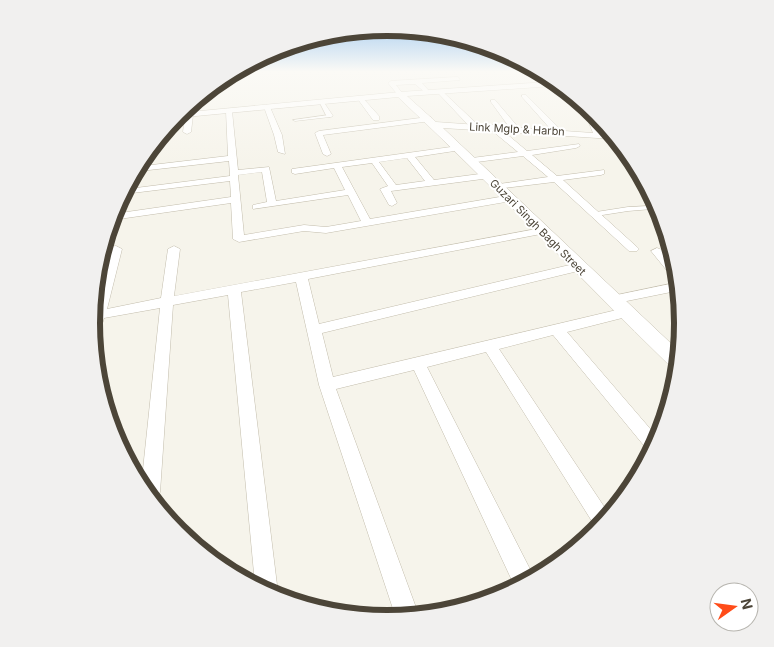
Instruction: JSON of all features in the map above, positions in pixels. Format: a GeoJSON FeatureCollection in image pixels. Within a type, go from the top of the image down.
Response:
{"type":"FeatureCollection","features":[{"type":"Feature","properties":{"kind":"street"},"geometry":{"type":"LineString","coordinates":[[190,115],[319,102]]}},
{"type":"Feature","properties":{"kind":"street"},"geometry":{"type":"LineString","coordinates":[[321,102],[329,116]]}},
{"type":"Feature","properties":{"kind":"street"},"geometry":{"type":"LineString","coordinates":[[363,102],[376,118]]}},
{"type":"Feature","properties":{"kind":"street","name":"Guzari Singh Bagh Street"},"geometry":{"type":"LineString","coordinates":[[409,102],[499,186],[578,267],[672,357]]}},
{"type":"Feature","properties":{"kind":"street"},"geometry":{"type":"LineString","coordinates":[[450,102],[474,126]]}},
{"type":"Feature","properties":{"kind":"street"},"geometry":{"type":"LineString","coordinates":[[494,102],[515,129]]}},
{"type":"Feature","properties":{"kind":"street"},"geometry":{"type":"LineString","coordinates":[[530,102],[556,131]]}},
{"type":"Feature","properties":{"kind":"street"},"geometry":{"type":"LineString","coordinates":[[267,107],[282,152]]}},
{"type":"Feature","properties":{"kind":"street"},"geometry":{"type":"LineString","coordinates":[[229,111],[239,239],[304,228],[326,230],[511,198]]}},
{"type":"Feature","properties":{"kind":"street"},"geometry":{"type":"LineString","coordinates":[[187,132],[189,116]]}},
{"type":"Feature","properties":{"kind":"street"},"geometry":{"type":"LineString","coordinates":[[327,154],[319,133],[431,122]]}},
{"type":"Feature","properties":{"kind":"street","name":"Link Mglp & Harbn"},"geometry":{"type":"LineString","coordinates":[[431,122],[604,135]]}},
{"type":"Feature","properties":{"kind":"street"},"geometry":{"type":"LineString","coordinates":[[493,127],[596,214],[633,249]]}},
{"type":"Feature","properties":{"kind":"street"},"geometry":{"type":"LineString","coordinates":[[596,127],[599,135]]}},
{"type":"Feature","properties":{"kind":"street"},"geometry":{"type":"LineString","coordinates":[[472,161],[576,146]]}},
{"type":"Feature","properties":{"kind":"street"},"geometry":{"type":"LineString","coordinates":[[295,170],[458,148]]}},
{"type":"Feature","properties":{"kind":"street"},"geometry":{"type":"LineString","coordinates":[[408,155],[431,183]]}},
{"type":"Feature","properties":{"kind":"street"},"geometry":{"type":"LineString","coordinates":[[145,168],[233,158]]}},
{"type":"Feature","properties":{"kind":"street"},"geometry":{"type":"LineString","coordinates":[[374,160],[394,188]]}},
{"type":"Feature","properties":{"kind":"street"},"geometry":{"type":"LineString","coordinates":[[337,165],[367,223]]}},
{"type":"Feature","properties":{"kind":"street"},"geometry":{"type":"LineString","coordinates":[[132,191],[234,176],[266,169],[272,204]]}},
{"type":"Feature","properties":{"kind":"street"},"geometry":{"type":"LineString","coordinates":[[499,186],[600,172]]}},
{"type":"Feature","properties":{"kind":"street"},"geometry":{"type":"LineString","coordinates":[[392,203],[384,189],[487,176]]}},
{"type":"Feature","properties":{"kind":"street"},"geometry":{"type":"LineString","coordinates":[[257,207],[351,192]]}},
{"type":"Feature","properties":{"kind":"street"},"geometry":{"type":"LineString","coordinates":[[121,216],[236,199]]}},
{"type":"Feature","properties":{"kind":"street"},"geometry":{"type":"LineString","coordinates":[[100,314],[542,231]]}},
{"type":"Feature","properties":{"kind":"street"},"geometry":{"type":"LineString","coordinates":[[101,296],[116,249],[110,250]]}},
{"type":"Feature","properties":{"kind":"street"},"geometry":{"type":"LineString","coordinates":[[151,486],[167,303],[174,249]]}},
{"type":"Feature","properties":{"kind":"street"},"geometry":{"type":"LineString","coordinates":[[657,251],[668,265]]}},
{"type":"Feature","properties":{"kind":"street"},"geometry":{"type":"LineString","coordinates":[[315,330],[578,267]]}},
{"type":"Feature","properties":{"kind":"street"},"geometry":{"type":"LineString","coordinates":[[300,277],[315,330],[327,385],[406,610]]}},
{"type":"Feature","properties":{"kind":"street"},"geometry":{"type":"LineString","coordinates":[[612,300],[672,288]]}},
{"type":"Feature","properties":{"kind":"street"},"geometry":{"type":"LineString","coordinates":[[234,290],[266,584]]}},
{"type":"Feature","properties":{"kind":"street"},"geometry":{"type":"LineString","coordinates":[[327,385],[625,313]]}},
{"type":"Feature","properties":{"kind":"street"},"geometry":{"type":"LineString","coordinates":[[556,329],[649,440]]}},
{"type":"Feature","properties":{"kind":"street"},"geometry":{"type":"LineString","coordinates":[[489,345],[599,517]]}},
{"type":"Feature","properties":{"kind":"street"},"geometry":{"type":"LineString","coordinates":[[418,363],[522,577]]}},
{"type":"Feature","properties":{"kind":"lane"},"geometry":{"type":"LineString","coordinates":[[295,120],[329,116]]}},
{"type":"Feature","properties":{"kind":"lane"},"geometry":{"type":"LineString","coordinates":[[596,214],[650,208]]}}]}
